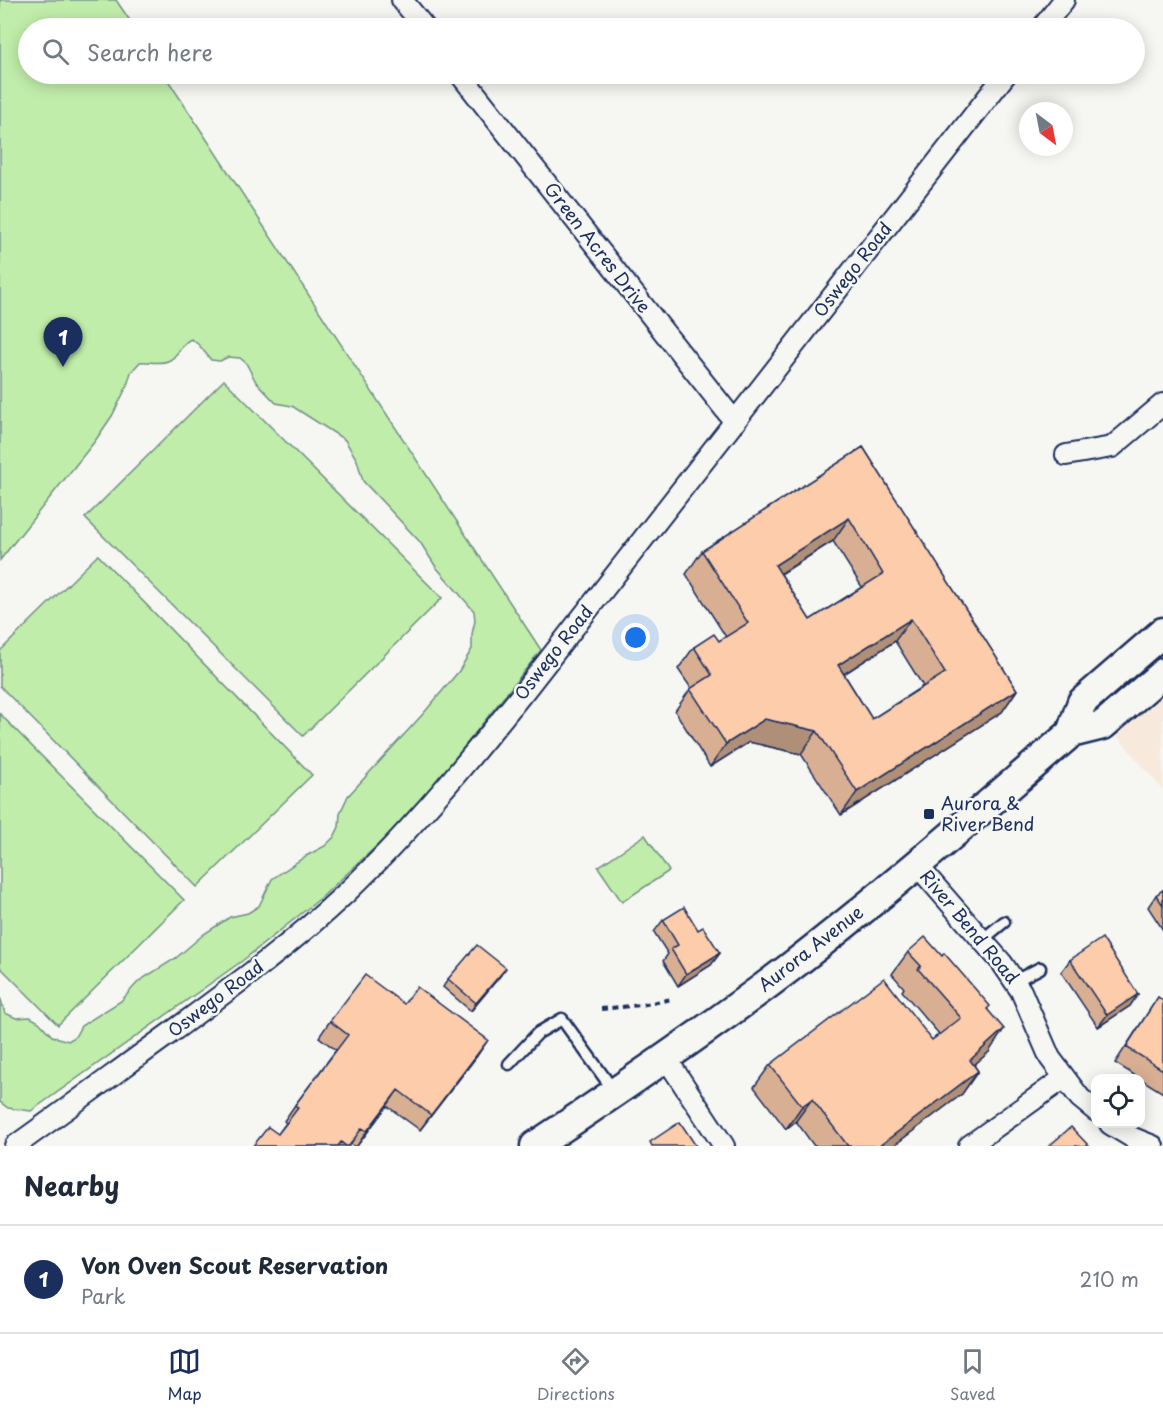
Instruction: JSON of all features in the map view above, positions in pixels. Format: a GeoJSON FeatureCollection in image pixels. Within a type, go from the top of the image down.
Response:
{"type":"FeatureCollection","features":[{"type":"Feature","properties":{"kind":"main road"},"geometry":{"type":"LineString","coordinates":[[1071,733],[1082,702],[1163,632]]}},
{"type":"Feature","properties":{"kind":"main road","name":"Aurora Avenue"},"geometry":{"type":"LineString","coordinates":[[535,1146],[666,1058],[788,968],[1071,733],[1102,725],[1163,673]]}},
{"type":"Feature","properties":{"kind":"street"},"geometry":{"type":"LineString","coordinates":[[402,0],[417,18]]}},
{"type":"Feature","properties":{"kind":"street"},"geometry":{"type":"LineString","coordinates":[[1050,18],[1064,0]]}},
{"type":"Feature","properties":{"kind":"street","name":"Green Acres Drive"},"geometry":{"type":"LineString","coordinates":[[468,84],[735,422]]}},
{"type":"Feature","properties":{"kind":"street","name":"Oswego Road"},"geometry":{"type":"LineString","coordinates":[[15,1146],[276,953],[315,921],[390,849],[519,698],[998,84]]}},
{"type":"Feature","properties":{"kind":"street"},"geometry":{"type":"LineString","coordinates":[[1066,455],[1112,447],[1163,404]]}},
{"type":"Feature","properties":{"kind":"street","name":"River Bend Road"},"geometry":{"type":"LineString","coordinates":[[916,864],[1015,981],[1050,1058],[1080,1098],[1091,1108]]}},
{"type":"Feature","properties":{"kind":"street"},"geometry":{"type":"LineString","coordinates":[[666,1058],[724,1146]]}},
{"type":"Feature","properties":{"kind":"street"},"geometry":{"type":"LineString","coordinates":[[969,1146],[1064,1078]]}},
{"type":"Feature","properties":{"kind":"street"},"geometry":{"type":"LineString","coordinates":[[1117,1128],[1153,1146]]}},
{"type":"Feature","properties":{"kind":"lane"},"geometry":{"type":"LineString","coordinates":[[981,940],[1004,922]]}},
{"type":"Feature","properties":{"kind":"lane"},"geometry":{"type":"LineString","coordinates":[[1015,981],[1040,968]]}},
{"type":"Feature","properties":{"kind":"lane"},"geometry":{"type":"LineString","coordinates":[[509,1064],[538,1033],[562,1019],[615,1092]]}},
{"type":"Feature","properties":{"kind":"path"},"geometry":{"type":"LineString","coordinates":[[601,1009],[672,999]]}},
{"type":"Feature","properties":{"kind":"shaded area"},"geometry":{"type":"Polygon","coordinates":[[[1163,689],[1163,790],[1113,731],[1163,689]]]}},
{"type":"Feature","properties":{"kind":"green space"},"geometry":{"type":"Polygon","coordinates":[[[0,0],[116,0],[128,18],[18,18],[18,84],[171,84],[541,650],[437,781],[385,838],[322,897],[242,961],[31,1111],[8,1108],[0,1102],[0,997],[5,1013],[16,1018],[30,1017],[39,1022],[52,1036],[68,1041],[75,1037],[81,1026],[121,1001],[139,981],[176,958],[204,934],[230,917],[248,913],[259,906],[272,879],[325,846],[334,837],[339,827],[340,813],[348,796],[459,671],[472,649],[475,621],[474,611],[436,567],[420,542],[363,481],[357,460],[345,440],[292,406],[276,403],[256,382],[246,363],[240,358],[228,357],[220,361],[211,360],[191,339],[170,360],[159,363],[140,362],[131,372],[127,386],[112,416],[95,441],[0,560],[0,0]]]}},
{"type":"Feature","properties":{"kind":"green space"},"geometry":{"type":"Polygon","coordinates":[[[224,380],[442,598],[303,736],[85,518],[224,380]]]}},
{"type":"Feature","properties":{"kind":"green space"},"geometry":{"type":"Polygon","coordinates":[[[98,555],[312,775],[197,887],[0,686],[0,651],[98,555]]]}},
{"type":"Feature","properties":{"kind":"green space"},"geometry":{"type":"Polygon","coordinates":[[[1163,649],[1162,659],[1089,720],[1096,707],[1163,649]]]}},
{"type":"Feature","properties":{"kind":"green space"},"geometry":{"type":"Polygon","coordinates":[[[0,714],[184,900],[58,1025],[0,967],[0,714]]]}},
{"type":"Feature","properties":{"kind":"green space"},"geometry":{"type":"Polygon","coordinates":[[[645,835],[669,871],[622,902],[598,867],[645,835]]]}},
{"type":"Feature","properties":{"kind":"building"},"geometry":{"type":"Polygon","coordinates":[[[863,447],[1017,690],[857,792],[817,731],[765,719],[726,744],[690,689],[712,675],[694,647],[714,634],[719,641],[748,623],[702,551],[863,447]],[[849,518],[775,565],[810,620],[883,574],[849,518]],[[911,619],[838,665],[872,719],[945,673],[911,619]]]}},
{"type":"Feature","properties":{"kind":"building"},"geometry":{"type":"Polygon","coordinates":[[[1163,890],[1163,905],[1156,895],[1163,890]]]}},
{"type":"Feature","properties":{"kind":"building"},"geometry":{"type":"Polygon","coordinates":[[[684,907],[698,930],[703,927],[720,953],[686,974],[671,949],[678,945],[663,920],[684,907]]]}},
{"type":"Feature","properties":{"kind":"building"},"geometry":{"type":"Polygon","coordinates":[[[925,937],[942,956],[944,953],[990,1006],[987,1009],[1004,1029],[970,1060],[978,1071],[879,1146],[848,1146],[812,1099],[802,1106],[770,1065],[884,978],[932,1040],[961,1018],[918,969],[921,966],[908,952],[925,937]]]}},
{"type":"Feature","properties":{"kind":"building"},"geometry":{"type":"Polygon","coordinates":[[[1102,938],[1138,994],[1107,1015],[1070,960],[1102,938]]]}},
{"type":"Feature","properties":{"kind":"building"},"geometry":{"type":"Polygon","coordinates":[[[477,945],[506,968],[476,1003],[448,979],[477,945]]]}},
{"type":"Feature","properties":{"kind":"building"},"geometry":{"type":"Polygon","coordinates":[[[365,975],[404,1004],[417,987],[488,1040],[431,1115],[398,1090],[367,1131],[362,1128],[349,1146],[341,1142],[338,1146],[253,1146],[268,1127],[278,1134],[298,1108],[295,1105],[348,1035],[330,1021],[365,975]]]}},
{"type":"Feature","properties":{"kind":"building"},"geometry":{"type":"Polygon","coordinates":[[[1158,997],[1163,1001],[1163,1070],[1126,1047],[1158,997]]]}},
{"type":"Feature","properties":{"kind":"building"},"geometry":{"type":"Polygon","coordinates":[[[680,1122],[696,1146],[652,1146],[650,1142],[680,1122]]]}},
{"type":"Feature","properties":{"kind":"building"},"geometry":{"type":"Polygon","coordinates":[[[1071,1127],[1089,1146],[1049,1146],[1071,1127]]]}},
{"type":"Feature","properties":{"kind":"place","name":"Von Oven Scout Reservation"},"geometry":{"type":"Point","coordinates":[63,367]}},
{"type":"Feature","properties":{"kind":"place","name":"Aurora & River Bend"},"geometry":{"type":"Point","coordinates":[929,814]}}]}
